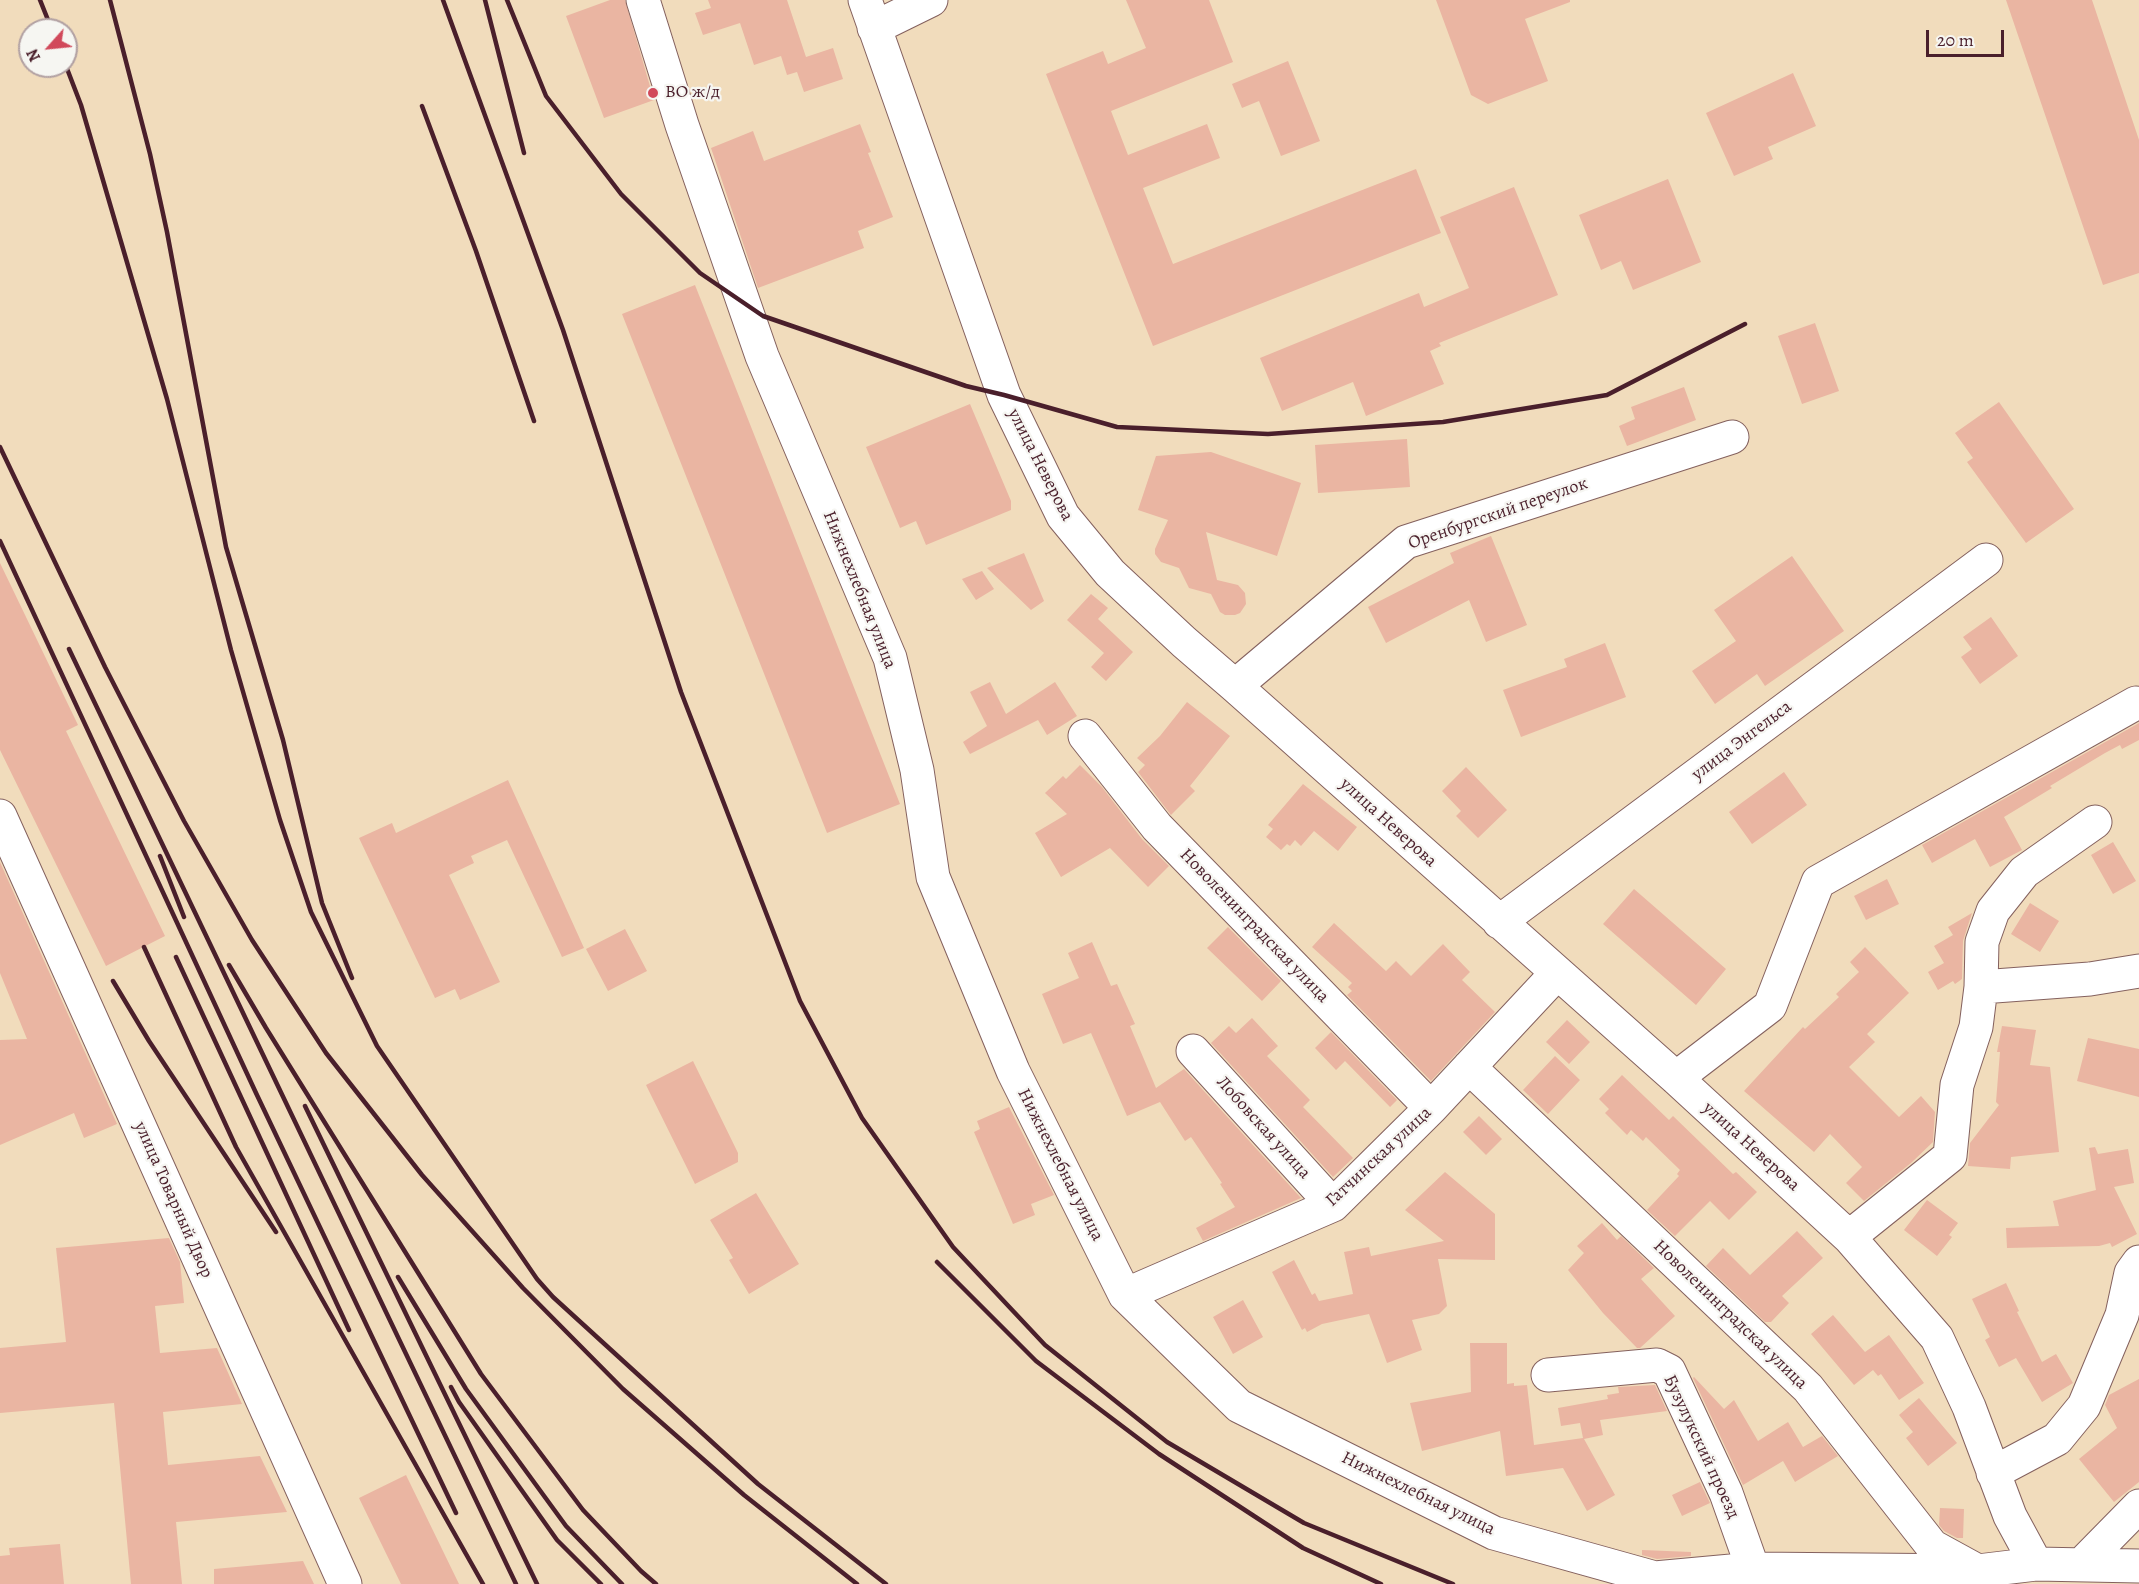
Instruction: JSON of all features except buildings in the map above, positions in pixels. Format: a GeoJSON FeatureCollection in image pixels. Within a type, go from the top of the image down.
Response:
{"type":"FeatureCollection","features":[{"type":"Feature","properties":{"kind":"street","name":"Нижнехлебная улица"},"geometry":{"type":"LineString","coordinates":[[643,0],[682,124],[762,356],[890,658],[917,770],[933,877],[1013,1071],[1125,1295],[1239,1406],[1494,1533],[1655,1578],[1753,1569],[1978,1571],[2036,1564],[2139,1566]]}},
{"type":"Feature","properties":{"kind":"street"},"geometry":{"type":"LineString","coordinates":[[870,14],[931,0]]}},
{"type":"Feature","properties":{"kind":"street","name":"улица Неверова"},"geometry":{"type":"LineString","coordinates":[[870,14],[1004,395],[1063,516],[1110,573],[1184,642],[1676,1078],[1849,1236],[1937,1338],[1969,1407],[2010,1516],[2036,1564]]}},
{"type":"Feature","properties":{"kind":"street","name":"Оренбургский переулок"},"geometry":{"type":"LineString","coordinates":[[1235,686],[1406,542],[1732,437]]}},
{"type":"Feature","properties":{"kind":"street","name":"улица Энгельса"},"geometry":{"type":"LineString","coordinates":[[1499,922],[1986,560]]}},
{"type":"Feature","properties":{"kind":"street"},"geometry":{"type":"LineString","coordinates":[[1676,1078],[1770,1005],[1818,882],[2136,703]]}},
{"type":"Feature","properties":{"kind":"street","name":"Новоленинградская улица"},"geometry":{"type":"LineString","coordinates":[[1085,736],[1156,827],[1431,1108]]}},
{"type":"Feature","properties":{"kind":"street","name":"улица Товарный Двор"},"geometry":{"type":"LineString","coordinates":[[0,816],[345,1584]]}},
{"type":"Feature","properties":{"kind":"street"},"geometry":{"type":"LineString","coordinates":[[1849,1236],[1950,1156],[1957,1085],[1976,1027],[1981,987],[1982,942],[1992,911],[2024,872],[2095,822]]}},
{"type":"Feature","properties":{"kind":"street"},"geometry":{"type":"LineString","coordinates":[[1981,987],[2090,979],[2139,971]]}},
{"type":"Feature","properties":{"kind":"street","name":"Гатчинская улица"},"geometry":{"type":"LineString","coordinates":[[1125,1295],[1333,1205],[1431,1108],[1557,973]]}},
{"type":"Feature","properties":{"kind":"street","name":"Лобовская улица"},"geometry":{"type":"LineString","coordinates":[[1194,1051],[1333,1205]]}},
{"type":"Feature","properties":{"kind":"street","name":"Новоленинградская улица"},"geometry":{"type":"LineString","coordinates":[[1469,1067],[1808,1388],[1932,1546],[1978,1571]]}},
{"type":"Feature","properties":{"kind":"street"},"geometry":{"type":"LineString","coordinates":[[1993,1473],[2057,1439],[2084,1406],[2122,1315],[2131,1273],[2139,1262]]}},
{"type":"Feature","properties":{"kind":"street","name":"Бузулукский проезд"},"geometry":{"type":"LineString","coordinates":[[1548,1375],[1657,1365],[1668,1371],[1726,1493],[1753,1569]]}},
{"type":"Feature","properties":{"kind":"street"},"geometry":{"type":"LineString","coordinates":[[2081,1565],[2139,1506]]}},
{"type":"Feature","properties":{"kind":"railway"},"geometry":{"type":"LineString","coordinates":[[40,0],[47,18]]}},
{"type":"Feature","properties":{"kind":"railway"},"geometry":{"type":"LineString","coordinates":[[110,0],[150,154],[167,232],[226,547],[283,740],[322,903],[352,978]]}},
{"type":"Feature","properties":{"kind":"railway"},"geometry":{"type":"LineString","coordinates":[[443,0],[563,330],[681,692],[800,1001],[862,1118],[953,1247],[1045,1345],[1167,1442],[1304,1523],[1453,1584]]}},
{"type":"Feature","properties":{"kind":"railway"},"geometry":{"type":"LineString","coordinates":[[485,0],[524,153]]}},
{"type":"Feature","properties":{"kind":"railway"},"geometry":{"type":"LineString","coordinates":[[507,0],[546,96],[621,194],[700,273],[763,316],[966,386],[1117,427],[1268,434],[1443,422],[1607,395],[1745,324]]}},
{"type":"Feature","properties":{"kind":"railway"},"geometry":{"type":"LineString","coordinates":[[71,78],[81,105],[167,399],[231,650],[280,820],[311,912],[377,1046],[537,1279],[553,1297],[758,1484],[886,1584]]}},
{"type":"Feature","properties":{"kind":"railway"},"geometry":{"type":"LineString","coordinates":[[422,106],[476,251],[534,421]]}},
{"type":"Feature","properties":{"kind":"railway"},"geometry":{"type":"LineString","coordinates":[[0,447],[105,667],[184,821],[252,940],[326,1053],[422,1175],[523,1288],[623,1389],[744,1495],[857,1584]]}},
{"type":"Feature","properties":{"kind":"railway"},"geometry":{"type":"LineString","coordinates":[[0,541],[256,1093],[456,1513]]}},
{"type":"Feature","properties":{"kind":"railway"},"geometry":{"type":"LineString","coordinates":[[69,649],[516,1584]]}},
{"type":"Feature","properties":{"kind":"railway"},"geometry":{"type":"LineString","coordinates":[[160,856],[184,917]]}},
{"type":"Feature","properties":{"kind":"railway"},"geometry":{"type":"LineString","coordinates":[[144,947],[236,1147],[483,1584]]}},
{"type":"Feature","properties":{"kind":"railway"},"geometry":{"type":"LineString","coordinates":[[176,957],[349,1330]]}},
{"type":"Feature","properties":{"kind":"railway"},"geometry":{"type":"LineString","coordinates":[[229,965],[481,1374],[583,1510],[656,1584]]}},
{"type":"Feature","properties":{"kind":"railway"},"geometry":{"type":"LineString","coordinates":[[113,981],[149,1041],[276,1232]]}},
{"type":"Feature","properties":{"kind":"railway"},"geometry":{"type":"LineString","coordinates":[[305,1106],[537,1584]]}},
{"type":"Feature","properties":{"kind":"railway"},"geometry":{"type":"LineString","coordinates":[[937,1262],[1036,1361],[1159,1454],[1303,1548],[1381,1584]]}},
{"type":"Feature","properties":{"kind":"railway"},"geometry":{"type":"LineString","coordinates":[[398,1277],[466,1389],[566,1526],[622,1584]]}},
{"type":"Feature","properties":{"kind":"railway"},"geometry":{"type":"LineString","coordinates":[[451,1387],[459,1402],[557,1540],[601,1584]]}},
{"type":"Feature","properties":{"kind":"place","name":"ВО ж/д"},"geometry":{"type":"Point","coordinates":[653,93]}}]}
